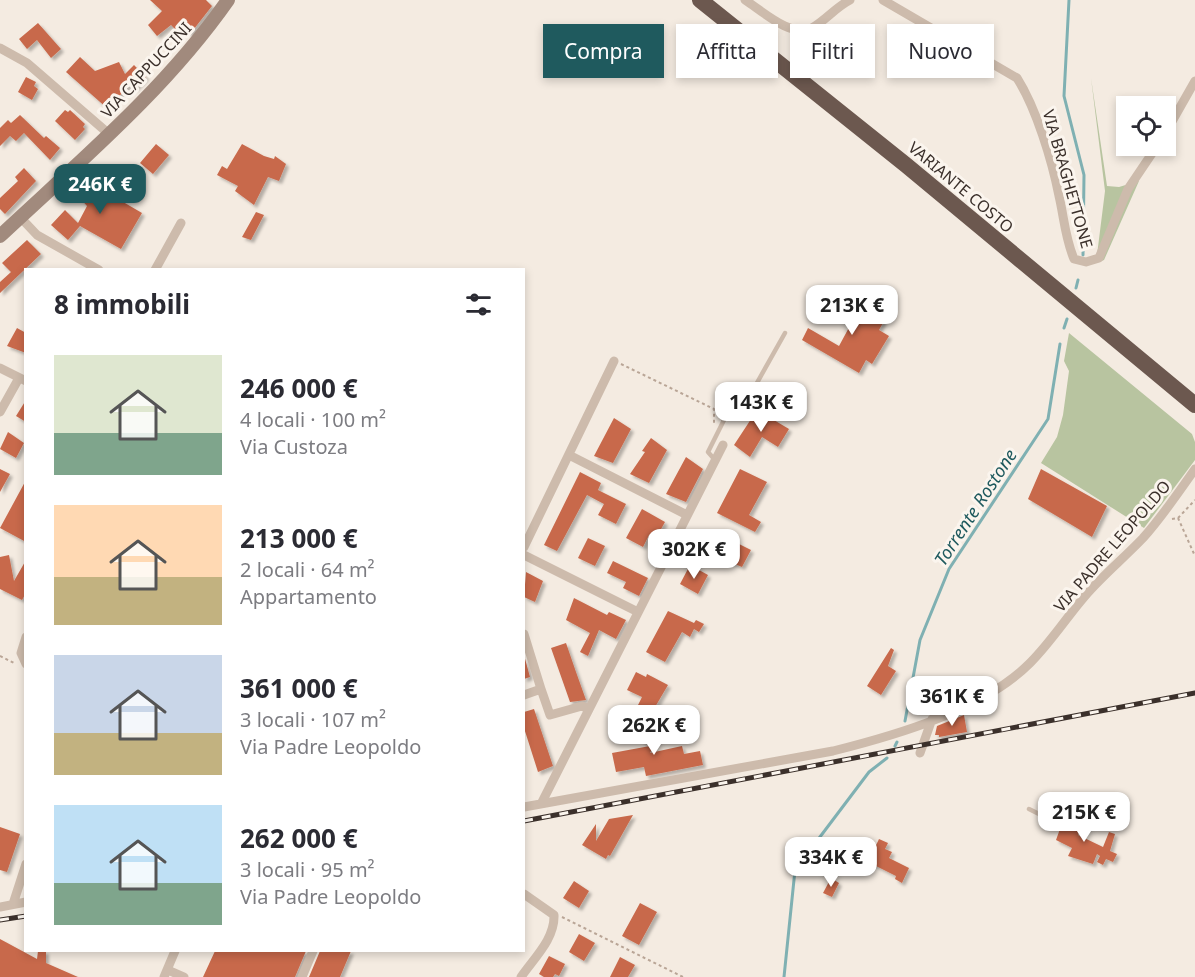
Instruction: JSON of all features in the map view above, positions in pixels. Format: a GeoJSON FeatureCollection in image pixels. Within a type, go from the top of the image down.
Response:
{"type":"FeatureCollection","features":[{"type":"Feature","properties":{"kind":"highway","name":"VARIANTE COSTO"},"geometry":{"type":"LineString","coordinates":[[700,0],[897,157],[1195,405]]}},
{"type":"Feature","properties":{"kind":"main road","name":"VIA CAPPUCCINI"},"geometry":{"type":"LineString","coordinates":[[0,236],[168,76],[226,1]]}},
{"type":"Feature","properties":{"kind":"street"},"geometry":{"type":"LineString","coordinates":[[745,0],[789,28],[800,31],[811,28],[850,0]]}},
{"type":"Feature","properties":{"kind":"street","name":"VIA BRAGHETTONE"},"geometry":{"type":"LineString","coordinates":[[883,0],[1017,78],[1029,98],[1039,127],[1059,194],[1066,241],[1074,259],[1086,262],[1099,258],[1128,189],[1150,156]]}},
{"type":"Feature","properties":{"kind":"street","name":"VIA CAPPUCCINI"},"geometry":{"type":"LineString","coordinates":[[0,48],[27,63],[109,134]]}},
{"type":"Feature","properties":{"kind":"street"},"geometry":{"type":"LineString","coordinates":[[1176,114],[1195,81]]}},
{"type":"Feature","properties":{"kind":"street"},"geometry":{"type":"LineString","coordinates":[[20,218],[37,235],[95,268]]}},
{"type":"Feature","properties":{"kind":"street"},"geometry":{"type":"LineString","coordinates":[[156,268],[181,223]]}},
{"type":"Feature","properties":{"kind":"street"},"geometry":{"type":"LineString","coordinates":[[525,545],[614,361]]}},
{"type":"Feature","properties":{"kind":"street"},"geometry":{"type":"LineString","coordinates":[[0,368],[22,379],[0,412]]}},
{"type":"Feature","properties":{"kind":"street"},"geometry":{"type":"LineString","coordinates":[[542,804],[723,445]]}},
{"type":"Feature","properties":{"kind":"street"},"geometry":{"type":"LineString","coordinates":[[569,456],[687,515]]}},
{"type":"Feature","properties":{"kind":"street","name":"VIA PADRE LEOPOLDO"},"geometry":{"type":"LineString","coordinates":[[525,807],[833,751],[877,740],[969,704],[1000,686],[1029,665],[1054,638],[1084,596],[1158,521],[1195,470]]}},
{"type":"Feature","properties":{"kind":"street"},"geometry":{"type":"LineString","coordinates":[[525,556],[638,612]]}},
{"type":"Feature","properties":{"kind":"street"},"geometry":{"type":"LineString","coordinates":[[525,637],[550,715],[582,706],[589,709]]}},
{"type":"Feature","properties":{"kind":"street"},"geometry":{"type":"LineString","coordinates":[[22,664],[21,653],[24,643]]}},
{"type":"Feature","properties":{"kind":"street"},"geometry":{"type":"LineString","coordinates":[[525,695],[541,689]]}},
{"type":"Feature","properties":{"kind":"street"},"geometry":{"type":"LineString","coordinates":[[920,753],[932,719]]}},
{"type":"Feature","properties":{"kind":"street"},"geometry":{"type":"LineString","coordinates":[[13,904],[24,870]]}},
{"type":"Feature","properties":{"kind":"street"},"geometry":{"type":"LineString","coordinates":[[521,977],[548,940],[554,924],[554,915],[525,895]]}},
{"type":"Feature","properties":{"kind":"street"},"geometry":{"type":"LineString","coordinates":[[0,907],[24,902]]}},
{"type":"Feature","properties":{"kind":"street"},"geometry":{"type":"LineString","coordinates":[[175,952],[166,973],[184,977]]}},
{"type":"Feature","properties":{"kind":"street"},"geometry":{"type":"LineString","coordinates":[[302,977],[313,952]]}},
{"type":"Feature","properties":{"kind":"lane"},"geometry":{"type":"LineString","coordinates":[[715,460],[708,452],[717,431],[726,416],[749,397],[785,333]]}},
{"type":"Feature","properties":{"kind":"lane"},"geometry":{"type":"LineString","coordinates":[[1029,809],[1040,814]]}},
{"type":"Feature","properties":{"kind":"path"},"geometry":{"type":"LineString","coordinates":[[614,361],[714,409],[717,431]]}},
{"type":"Feature","properties":{"kind":"path"},"geometry":{"type":"LineString","coordinates":[[1158,521],[1178,518],[1195,500]]}},
{"type":"Feature","properties":{"kind":"path"},"geometry":{"type":"LineString","coordinates":[[1178,518],[1195,556]]}},
{"type":"Feature","properties":{"kind":"path"},"geometry":{"type":"LineString","coordinates":[[0,656],[22,664]]}},
{"type":"Feature","properties":{"kind":"path"},"geometry":{"type":"LineString","coordinates":[[554,915],[570,919],[633,955],[683,977]]}},
{"type":"Feature","properties":{"kind":"green space"},"geometry":{"type":"Polygon","coordinates":[[[1091,78],[1107,186],[1119,187],[1139,181],[1104,260],[1096,263],[1105,191],[1091,78]]]}},
{"type":"Feature","properties":{"kind":"green space"},"geometry":{"type":"Polygon","coordinates":[[[1069,333],[1192,434],[1195,442],[1195,460],[1144,528],[1041,463],[1057,437],[1063,415],[1069,371],[1064,361],[1069,333]]]}},
{"type":"Feature","properties":{"kind":"building"},"geometry":{"type":"Polygon","coordinates":[[[150,0],[206,0],[212,6],[190,34],[181,25],[176,30],[171,25],[157,36],[148,25],[162,11],[150,0]]]}},
{"type":"Feature","properties":{"kind":"building"},"geometry":{"type":"Polygon","coordinates":[[[38,23],[61,49],[51,58],[37,40],[27,49],[19,39],[38,23]]]}},
{"type":"Feature","properties":{"kind":"building"},"geometry":{"type":"Polygon","coordinates":[[[80,57],[95,71],[119,62],[125,74],[134,65],[146,77],[134,89],[130,84],[108,109],[66,72],[80,57]]]}},
{"type":"Feature","properties":{"kind":"building"},"geometry":{"type":"Polygon","coordinates":[[[26,77],[36,82],[34,86],[38,89],[32,100],[18,92],[26,77]]]}},
{"type":"Feature","properties":{"kind":"building"},"geometry":{"type":"Polygon","coordinates":[[[65,110],[68,112],[70,110],[85,124],[83,127],[85,129],[75,140],[55,121],[65,110]]]}},
{"type":"Feature","properties":{"kind":"building"},"geometry":{"type":"Polygon","coordinates":[[[20,115],[44,138],[46,136],[60,148],[50,160],[24,133],[16,141],[10,136],[0,146],[0,128],[8,120],[11,123],[20,115]]]}},
{"type":"Feature","properties":{"kind":"building"},"geometry":{"type":"Polygon","coordinates":[[[156,144],[169,155],[153,174],[140,163],[156,144]]]}},
{"type":"Feature","properties":{"kind":"building"},"geometry":{"type":"Polygon","coordinates":[[[242,144],[264,156],[274,159],[275,156],[286,164],[279,181],[268,177],[254,205],[235,191],[238,186],[217,175],[222,166],[227,169],[242,144]]]}},
{"type":"Feature","properties":{"kind":"building"},"geometry":{"type":"Polygon","coordinates":[[[24,168],[36,181],[5,214],[0,209],[0,198],[18,181],[15,177],[24,168]]]}},
{"type":"Feature","properties":{"kind":"building"},"geometry":{"type":"Polygon","coordinates":[[[91,174],[106,192],[142,213],[121,249],[80,226],[68,240],[51,225],[65,210],[78,223],[87,206],[73,190],[91,174]]]}},
{"type":"Feature","properties":{"kind":"building"},"geometry":{"type":"Polygon","coordinates":[[[256,212],[264,215],[251,240],[242,237],[256,212]]]}},
{"type":"Feature","properties":{"kind":"building"},"geometry":{"type":"Polygon","coordinates":[[[27,240],[41,254],[0,293],[0,282],[11,272],[2,263],[27,240]]]}},
{"type":"Feature","properties":{"kind":"building"},"geometry":{"type":"Polygon","coordinates":[[[833,292],[884,321],[879,330],[889,336],[872,364],[866,360],[859,373],[802,340],[808,328],[839,346],[852,322],[843,317],[845,314],[827,303],[833,292]]]}},
{"type":"Feature","properties":{"kind":"building"},"geometry":{"type":"Polygon","coordinates":[[[17,328],[24,332],[24,352],[7,346],[17,328]]]}},
{"type":"Feature","properties":{"kind":"building"},"geometry":{"type":"Polygon","coordinates":[[[24,403],[24,421],[16,416],[24,403]]]}},
{"type":"Feature","properties":{"kind":"building"},"geometry":{"type":"Polygon","coordinates":[[[757,410],[789,429],[778,447],[762,437],[750,457],[734,445],[757,410]]]}},
{"type":"Feature","properties":{"kind":"building"},"geometry":{"type":"Polygon","coordinates":[[[614,418],[631,429],[613,463],[594,456],[614,418]]]}},
{"type":"Feature","properties":{"kind":"building"},"geometry":{"type":"Polygon","coordinates":[[[8,432],[24,443],[16,458],[0,449],[8,432]]]}},
{"type":"Feature","properties":{"kind":"building"},"geometry":{"type":"Polygon","coordinates":[[[651,438],[667,450],[649,483],[630,474],[645,452],[642,451],[651,438]]]}},
{"type":"Feature","properties":{"kind":"building"},"geometry":{"type":"Polygon","coordinates":[[[686,457],[703,469],[686,502],[666,494],[686,457]]]}},
{"type":"Feature","properties":{"kind":"building"},"geometry":{"type":"Polygon","coordinates":[[[0,469],[10,474],[0,492],[0,469]]]}},
{"type":"Feature","properties":{"kind":"building"},"geometry":{"type":"Polygon","coordinates":[[[740,469],[767,482],[749,515],[761,522],[755,532],[717,513],[740,469]]]}},
{"type":"Feature","properties":{"kind":"building"},"geometry":{"type":"Polygon","coordinates":[[[1041,469],[1107,506],[1092,537],[1028,499],[1041,469]]]}},
{"type":"Feature","properties":{"kind":"building"},"geometry":{"type":"Polygon","coordinates":[[[580,472],[601,483],[598,490],[626,504],[616,524],[598,515],[604,504],[587,495],[557,551],[544,545],[580,472]]]}},
{"type":"Feature","properties":{"kind":"building"},"geometry":{"type":"Polygon","coordinates":[[[24,484],[24,541],[0,528],[24,484]]]}},
{"type":"Feature","properties":{"kind":"building"},"geometry":{"type":"Polygon","coordinates":[[[642,509],[665,522],[656,538],[649,535],[643,547],[626,538],[642,509]]]}},
{"type":"Feature","properties":{"kind":"building"},"geometry":{"type":"Polygon","coordinates":[[[709,529],[751,550],[742,567],[700,549],[709,529]]]}},
{"type":"Feature","properties":{"kind":"building"},"geometry":{"type":"Polygon","coordinates":[[[588,538],[605,546],[595,566],[578,558],[588,538]]]}},
{"type":"Feature","properties":{"kind":"building"},"geometry":{"type":"Polygon","coordinates":[[[9,555],[14,581],[24,564],[24,596],[22,600],[0,589],[0,557],[9,555]]]}},
{"type":"Feature","properties":{"kind":"building"},"geometry":{"type":"Polygon","coordinates":[[[613,561],[648,578],[639,596],[623,588],[626,582],[607,573],[613,561]]]}},
{"type":"Feature","properties":{"kind":"building"},"geometry":{"type":"Polygon","coordinates":[[[690,565],[708,575],[698,594],[680,584],[690,565]]]}},
{"type":"Feature","properties":{"kind":"building"},"geometry":{"type":"Polygon","coordinates":[[[526,572],[543,581],[535,602],[525,597],[526,572]]]}},
{"type":"Feature","properties":{"kind":"building"},"geometry":{"type":"Polygon","coordinates":[[[574,598],[607,615],[609,612],[626,620],[616,639],[599,630],[588,656],[580,652],[590,633],[566,620],[574,598]]]}},
{"type":"Feature","properties":{"kind":"building"},"geometry":{"type":"Polygon","coordinates":[[[668,611],[694,623],[696,620],[704,624],[699,632],[694,629],[690,637],[682,632],[665,662],[646,652],[668,611]]]}},
{"type":"Feature","properties":{"kind":"building"},"geometry":{"type":"Polygon","coordinates":[[[566,643],[586,700],[570,702],[551,648],[566,643]]]}},
{"type":"Feature","properties":{"kind":"building"},"geometry":{"type":"Polygon","coordinates":[[[891,648],[894,650],[888,666],[896,671],[881,695],[867,686],[891,648]]]}},
{"type":"Feature","properties":{"kind":"building"},"geometry":{"type":"Polygon","coordinates":[[[525,659],[530,677],[525,679],[525,659]]]}},
{"type":"Feature","properties":{"kind":"building"},"geometry":{"type":"Polygon","coordinates":[[[636,672],[646,677],[647,674],[668,685],[651,714],[637,707],[642,697],[627,690],[636,672]]]}},
{"type":"Feature","properties":{"kind":"building"},"geometry":{"type":"Polygon","coordinates":[[[534,709],[553,766],[538,772],[525,731],[525,712],[534,709]]]}},
{"type":"Feature","properties":{"kind":"building"},"geometry":{"type":"Polygon","coordinates":[[[964,715],[967,732],[939,737],[935,735],[937,726],[964,715]]]}},
{"type":"Feature","properties":{"kind":"building"},"geometry":{"type":"Polygon","coordinates":[[[624,721],[658,738],[650,753],[682,746],[684,754],[700,751],[703,765],[646,776],[644,767],[616,772],[612,753],[650,746],[621,726],[624,721]]]}},
{"type":"Feature","properties":{"kind":"building"},"geometry":{"type":"Polygon","coordinates":[[[633,815],[610,856],[608,855],[606,859],[582,845],[596,824],[596,841],[609,819],[633,815]]]}},
{"type":"Feature","properties":{"kind":"building"},"geometry":{"type":"Polygon","coordinates":[[[1065,815],[1083,823],[1078,835],[1103,847],[1109,832],[1115,834],[1110,851],[1117,854],[1113,862],[1106,859],[1103,865],[1097,862],[1100,856],[1097,854],[1093,864],[1068,856],[1072,848],[1056,840],[1065,815]]]}},
{"type":"Feature","properties":{"kind":"building"},"geometry":{"type":"Polygon","coordinates":[[[0,827],[20,834],[7,872],[0,870],[0,827]]]}},
{"type":"Feature","properties":{"kind":"building"},"geometry":{"type":"Polygon","coordinates":[[[879,839],[888,843],[885,849],[892,852],[889,858],[909,868],[902,883],[895,879],[896,876],[868,862],[879,839]]]}},
{"type":"Feature","properties":{"kind":"building"},"geometry":{"type":"Polygon","coordinates":[[[831,878],[839,883],[832,897],[823,893],[831,878]]]}},
{"type":"Feature","properties":{"kind":"building"},"geometry":{"type":"Polygon","coordinates":[[[574,881],[589,891],[579,908],[563,898],[574,881]]]}},
{"type":"Feature","properties":{"kind":"building"},"geometry":{"type":"Polygon","coordinates":[[[640,903],[657,912],[639,945],[622,936],[640,903]]]}},
{"type":"Feature","properties":{"kind":"building"},"geometry":{"type":"Polygon","coordinates":[[[579,934],[595,943],[584,961],[569,952],[579,934]]]}},
{"type":"Feature","properties":{"kind":"building"},"geometry":{"type":"Polygon","coordinates":[[[0,939],[37,959],[38,952],[46,952],[46,963],[78,977],[0,977],[0,939]]]}},
{"type":"Feature","properties":{"kind":"building"},"geometry":{"type":"Polygon","coordinates":[[[215,952],[306,952],[295,977],[203,977],[215,952]]]}},
{"type":"Feature","properties":{"kind":"building"},"geometry":{"type":"Polygon","coordinates":[[[320,952],[351,952],[340,977],[309,977],[320,952]]]}},
{"type":"Feature","properties":{"kind":"building"},"geometry":{"type":"Polygon","coordinates":[[[549,956],[565,964],[559,976],[555,974],[553,977],[544,977],[539,974],[549,956]]]}},
{"type":"Feature","properties":{"kind":"building"},"geometry":{"type":"Polygon","coordinates":[[[620,957],[635,965],[628,977],[610,977],[620,957]]]}},
{"type":"Feature","properties":{"kind":"waterway","name":"Torrente Rostone"},"geometry":{"type":"LineString","coordinates":[[1069,0],[1064,96],[1084,175],[1083,255]]}},
{"type":"Feature","properties":{"kind":"waterway","name":"Torrente Rostone"},"geometry":{"type":"LineString","coordinates":[[1076,288],[1078,280]]}},
{"type":"Feature","properties":{"kind":"waterway","name":"Torrente Rostone"},"geometry":{"type":"LineString","coordinates":[[1064,328],[1067,319]]}},
{"type":"Feature","properties":{"kind":"waterway","name":"Torrente Rostone"},"geometry":{"type":"LineString","coordinates":[[905,721],[920,640],[949,569],[1048,419],[1060,344]]}},
{"type":"Feature","properties":{"kind":"waterway","name":"Torrente Rostone"},"geometry":{"type":"LineString","coordinates":[[895,746],[897,742]]}},
{"type":"Feature","properties":{"kind":"waterway","name":"Torrente Rostone"},"geometry":{"type":"LineString","coordinates":[[784,977],[795,870],[869,772],[887,758]]}},
{"type":"Feature","properties":{"kind":"railway"},"geometry":{"type":"LineString","coordinates":[[525,821],[1195,693]]}},
{"type":"Feature","properties":{"kind":"railway"},"geometry":{"type":"LineString","coordinates":[[0,920],[24,916]]}}]}
